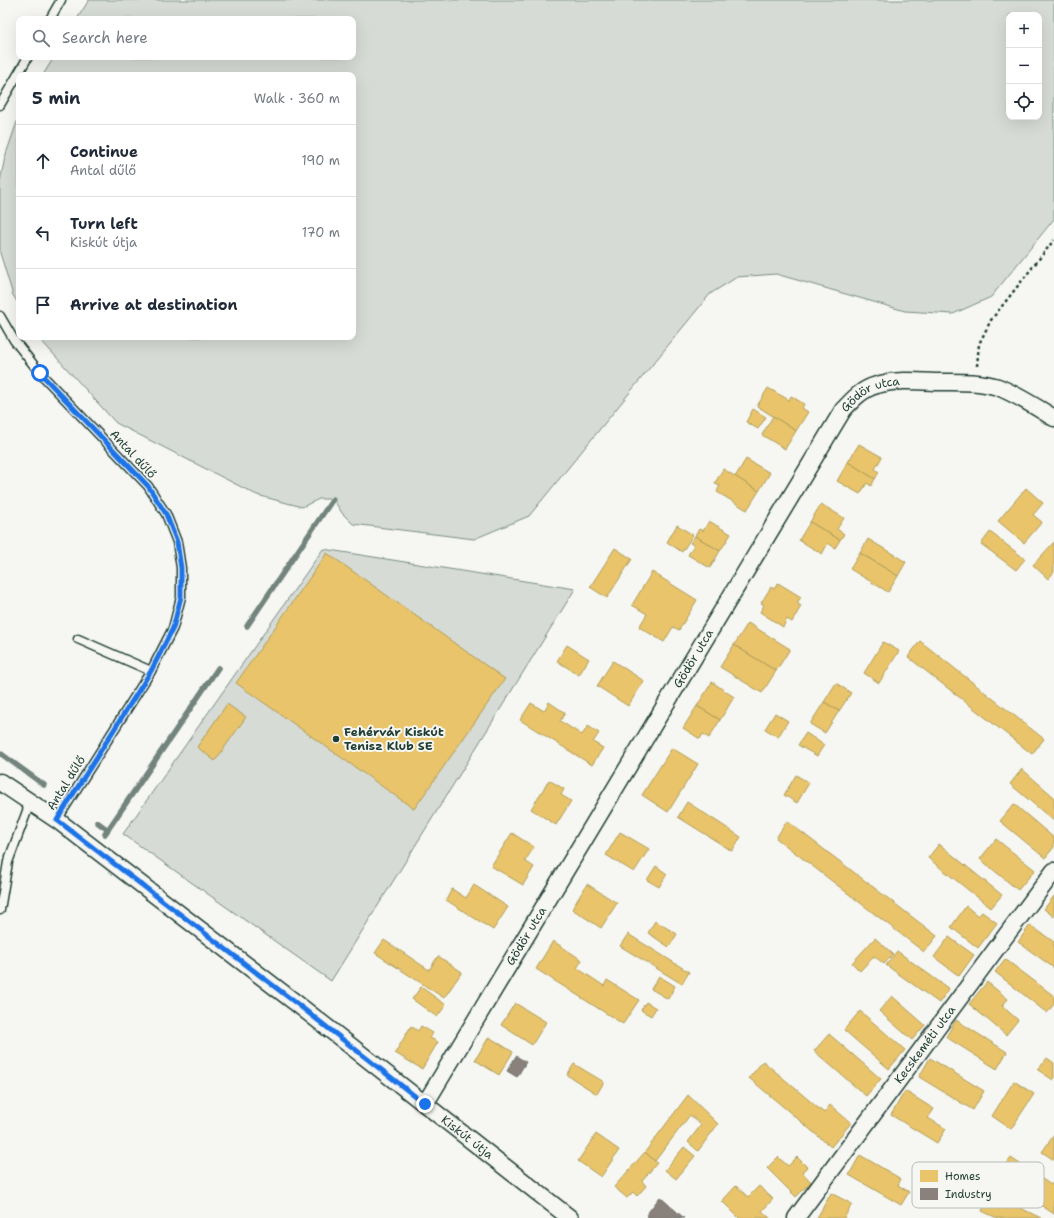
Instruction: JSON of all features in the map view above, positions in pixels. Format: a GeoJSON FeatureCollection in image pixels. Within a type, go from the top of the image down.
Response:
{"type":"FeatureCollection","features":[{"type":"Feature","properties":{"kind":"street","name":"Gödör utca"},"geometry":{"type":"LineString","coordinates":[[425,1104],[843,410],[861,391],[882,383],[895,381],[975,383],[997,387],[1028,401],[1054,418]]}},
{"type":"Feature","properties":{"kind":"street","name":"Kiskút útja"},"geometry":{"type":"LineString","coordinates":[[0,782],[57,820],[290,998],[570,1218]]}},
{"type":"Feature","properties":{"kind":"street","name":"Kecskeméti utca"},"geometry":{"type":"LineString","coordinates":[[796,1218],[1054,871]]}},
{"type":"Feature","properties":{"kind":"lane"},"geometry":{"type":"LineString","coordinates":[[52,16],[62,0]]}},
{"type":"Feature","properties":{"kind":"lane"},"geometry":{"type":"LineString","coordinates":[[19,72],[26,60]]}},
{"type":"Feature","properties":{"kind":"lane"},"geometry":{"type":"LineString","coordinates":[[0,105],[16,78]]}},
{"type":"Feature","properties":{"kind":"lane","name":"Antal dűlő"},"geometry":{"type":"LineString","coordinates":[[0,316],[14,340],[40,373],[148,486],[166,514],[177,542],[181,568],[181,597],[173,628],[151,671],[57,820]]}},
{"type":"Feature","properties":{"kind":"lane"},"geometry":{"type":"LineString","coordinates":[[78,639],[151,671]]}},
{"type":"Feature","properties":{"kind":"lane"},"geometry":{"type":"LineString","coordinates":[[0,910],[8,862],[30,803]]}},
{"type":"Feature","properties":{"kind":"path"},"geometry":{"type":"LineString","coordinates":[[975,383],[979,344],[991,320],[1054,240]]}},
{"type":"Feature","properties":{"kind":"shaded area"},"geometry":{"type":"Polygon","coordinates":[[[89,0],[1054,0],[1054,219],[991,297],[953,314],[905,311],[776,274],[737,277],[710,294],[529,516],[474,539],[353,524],[342,513],[333,499],[319,499],[302,507],[257,495],[116,423],[41,340],[356,340],[356,72],[45,72],[52,60],[356,60],[356,16],[79,16],[89,0]]]}},
{"type":"Feature","properties":{"kind":"shaded area"},"geometry":{"type":"Polygon","coordinates":[[[16,125],[16,300],[13,295],[0,253],[0,182],[5,157],[16,125]]]}},
{"type":"Feature","properties":{"kind":"shaded area","name":"Fehérvár Kiskút Tenisz Klub SE"},"geometry":{"type":"Polygon","coordinates":[[[323,549],[575,589],[331,981],[123,834],[323,549]]]}},
{"type":"Feature","properties":{"kind":"building: Homes"},"geometry":{"type":"Polygon","coordinates":[[[768,388],[789,400],[791,396],[804,404],[802,408],[808,412],[796,431],[757,406],[768,388]]]}},
{"type":"Feature","properties":{"kind":"building: Homes"},"geometry":{"type":"Polygon","coordinates":[[[753,409],[766,417],[758,429],[746,422],[753,409]]]}},
{"type":"Feature","properties":{"kind":"building: Homes"},"geometry":{"type":"Polygon","coordinates":[[[773,416],[796,431],[785,449],[762,435],[773,416]]]}},
{"type":"Feature","properties":{"kind":"building: Homes"},"geometry":{"type":"Polygon","coordinates":[[[859,444],[882,457],[875,469],[879,472],[875,479],[848,462],[859,444]]]}},
{"type":"Feature","properties":{"kind":"building: Homes"},"geometry":{"type":"Polygon","coordinates":[[[746,459],[770,473],[759,491],[735,477],[746,459]]]}},
{"type":"Feature","properties":{"kind":"building: Homes"},"geometry":{"type":"Polygon","coordinates":[[[848,462],[875,479],[871,486],[867,483],[860,494],[837,481],[848,462]]]}},
{"type":"Feature","properties":{"kind":"building: Homes"},"geometry":{"type":"Polygon","coordinates":[[[723,469],[759,491],[747,510],[717,492],[720,485],[715,483],[723,469]]]}},
{"type":"Feature","properties":{"kind":"building: Homes"},"geometry":{"type":"Polygon","coordinates":[[[1026,488],[1043,503],[1033,515],[1042,522],[1024,543],[998,521],[1026,488]]]}},
{"type":"Feature","properties":{"kind":"building: Homes"},"geometry":{"type":"Polygon","coordinates":[[[821,504],[844,518],[837,529],[844,534],[840,540],[810,522],[821,504]]]}},
{"type":"Feature","properties":{"kind":"building: Homes"},"geometry":{"type":"Polygon","coordinates":[[[709,521],[731,534],[720,551],[695,536],[699,529],[703,531],[709,521]]]}},
{"type":"Feature","properties":{"kind":"building: Homes"},"geometry":{"type":"Polygon","coordinates":[[[810,522],[840,540],[835,548],[828,543],[822,554],[799,540],[810,522]]]}},
{"type":"Feature","properties":{"kind":"building: Homes"},"geometry":{"type":"Polygon","coordinates":[[[677,525],[693,535],[682,552],[667,542],[677,525]]]}},
{"type":"Feature","properties":{"kind":"building: Homes"},"geometry":{"type":"Polygon","coordinates":[[[990,532],[1025,559],[1016,570],[981,544],[990,532]]]}},
{"type":"Feature","properties":{"kind":"building: Homes"},"geometry":{"type":"Polygon","coordinates":[[[695,536],[720,551],[710,568],[688,555],[694,545],[690,543],[695,536]]]}},
{"type":"Feature","properties":{"kind":"building: Homes"},"geometry":{"type":"Polygon","coordinates":[[[868,539],[906,562],[898,576],[860,553],[868,539]]]}},
{"type":"Feature","properties":{"kind":"building: Homes"},"geometry":{"type":"Polygon","coordinates":[[[1054,542],[1054,572],[1048,579],[1033,565],[1054,542]]]}},
{"type":"Feature","properties":{"kind":"building: Homes"},"geometry":{"type":"Polygon","coordinates":[[[615,548],[632,559],[607,598],[590,587],[615,548]]]}},
{"type":"Feature","properties":{"kind":"building: Homes"},"geometry":{"type":"Polygon","coordinates":[[[327,553],[505,679],[414,809],[236,683],[327,553]]]}},
{"type":"Feature","properties":{"kind":"building: Homes"},"geometry":{"type":"Polygon","coordinates":[[[860,553],[898,576],[888,592],[850,569],[860,553]]]}},
{"type":"Feature","properties":{"kind":"building: Homes"},"geometry":{"type":"Polygon","coordinates":[[[652,572],[697,600],[679,630],[673,627],[664,642],[639,627],[647,614],[632,605],[652,572]]]}},
{"type":"Feature","properties":{"kind":"building: Homes"},"geometry":{"type":"Polygon","coordinates":[[[778,583],[801,597],[797,603],[801,606],[792,622],[787,619],[783,627],[760,612],[764,605],[761,603],[771,587],[774,589],[778,583]]]}},
{"type":"Feature","properties":{"kind":"building: Homes"},"geometry":{"type":"Polygon","coordinates":[[[748,623],[790,649],[776,671],[734,645],[748,623]]]}},
{"type":"Feature","properties":{"kind":"building: Homes"},"geometry":{"type":"Polygon","coordinates":[[[920,641],[1044,739],[1032,754],[908,657],[920,641]]]}},
{"type":"Feature","properties":{"kind":"building: Homes"},"geometry":{"type":"Polygon","coordinates":[[[883,642],[899,651],[879,683],[864,673],[883,642]]]}},
{"type":"Feature","properties":{"kind":"building: Homes"},"geometry":{"type":"Polygon","coordinates":[[[567,645],[589,659],[579,675],[557,661],[567,645]]]}},
{"type":"Feature","properties":{"kind":"building: Homes"},"geometry":{"type":"Polygon","coordinates":[[[734,645],[776,671],[762,693],[720,667],[734,645]]]}},
{"type":"Feature","properties":{"kind":"building: Homes"},"geometry":{"type":"Polygon","coordinates":[[[613,661],[644,681],[628,706],[597,686],[613,661]]]}},
{"type":"Feature","properties":{"kind":"building: Homes"},"geometry":{"type":"Polygon","coordinates":[[[712,682],[734,697],[720,720],[697,706],[712,682]]]}},
{"type":"Feature","properties":{"kind":"building: Homes"},"geometry":{"type":"Polygon","coordinates":[[[836,683],[851,693],[839,711],[824,702],[836,683]]]}},
{"type":"Feature","properties":{"kind":"building: Homes"},"geometry":{"type":"Polygon","coordinates":[[[549,702],[565,713],[560,721],[582,735],[588,726],[599,733],[593,742],[603,748],[592,765],[520,720],[531,703],[544,711],[549,702]]]}},
{"type":"Feature","properties":{"kind":"building: Homes"},"geometry":{"type":"Polygon","coordinates":[[[824,702],[839,711],[825,733],[810,724],[824,702]]]}},
{"type":"Feature","properties":{"kind":"building: Homes"},"geometry":{"type":"Polygon","coordinates":[[[227,704],[246,717],[215,761],[197,747],[227,704]]]}},
{"type":"Feature","properties":{"kind":"building: Homes"},"geometry":{"type":"Polygon","coordinates":[[[697,706],[720,720],[709,738],[703,734],[700,739],[683,728],[697,706]]]}},
{"type":"Feature","properties":{"kind":"building: Homes"},"geometry":{"type":"Polygon","coordinates":[[[775,713],[788,721],[778,737],[765,729],[775,713]]]}},
{"type":"Feature","properties":{"kind":"building: Homes"},"geometry":{"type":"Polygon","coordinates":[[[806,733],[824,745],[817,756],[798,745],[806,733]]]}},
{"type":"Feature","properties":{"kind":"building: Homes"},"geometry":{"type":"Polygon","coordinates":[[[672,748],[698,764],[668,812],[642,795],[672,748]]]}},
{"type":"Feature","properties":{"kind":"building: Homes"},"geometry":{"type":"Polygon","coordinates":[[[1022,769],[1054,797],[1054,821],[1010,784],[1022,769]]]}},
{"type":"Feature","properties":{"kind":"building: Homes"},"geometry":{"type":"Polygon","coordinates":[[[796,775],[809,783],[797,803],[784,795],[796,775]]]}},
{"type":"Feature","properties":{"kind":"building: Homes"},"geometry":{"type":"Polygon","coordinates":[[[549,780],[564,789],[561,795],[571,801],[556,825],[531,809],[549,780]]]}},
{"type":"Feature","properties":{"kind":"building: Homes"},"geometry":{"type":"Polygon","coordinates":[[[687,802],[741,837],[732,851],[678,817],[687,802]]]}},
{"type":"Feature","properties":{"kind":"building: Homes"},"geometry":{"type":"Polygon","coordinates":[[[1014,804],[1054,838],[1054,847],[1045,858],[1000,821],[1014,804]]]}},
{"type":"Feature","properties":{"kind":"building: Homes"},"geometry":{"type":"Polygon","coordinates":[[[787,821],[937,936],[924,952],[776,838],[787,821]]]}},
{"type":"Feature","properties":{"kind":"building: Homes"},"geometry":{"type":"Polygon","coordinates":[[[620,832],[649,849],[634,872],[606,855],[620,832]]]}},
{"type":"Feature","properties":{"kind":"building: Homes"},"geometry":{"type":"Polygon","coordinates":[[[512,833],[534,847],[525,861],[534,867],[523,885],[491,866],[512,833]]]}},
{"type":"Feature","properties":{"kind":"building: Homes"},"geometry":{"type":"Polygon","coordinates":[[[996,839],[1035,870],[1018,890],[980,859],[996,839]]]}},
{"type":"Feature","properties":{"kind":"building: Homes"},"geometry":{"type":"Polygon","coordinates":[[[939,844],[1002,895],[991,908],[928,858],[939,844]]]}},
{"type":"Feature","properties":{"kind":"building: Homes"},"geometry":{"type":"Polygon","coordinates":[[[656,866],[667,874],[659,887],[647,880],[656,866]]]}},
{"type":"Feature","properties":{"kind":"building: Homes"},"geometry":{"type":"Polygon","coordinates":[[[587,884],[617,903],[601,928],[572,909],[587,884]]]}},
{"type":"Feature","properties":{"kind":"building: Homes"},"geometry":{"type":"Polygon","coordinates":[[[474,885],[508,907],[493,930],[446,900],[452,889],[466,898],[474,885]]]}},
{"type":"Feature","properties":{"kind":"building: Homes"},"geometry":{"type":"Polygon","coordinates":[[[1054,896],[1054,917],[1044,909],[1054,896]]]}},
{"type":"Feature","properties":{"kind":"building: Homes"},"geometry":{"type":"Polygon","coordinates":[[[966,906],[978,916],[982,912],[997,923],[978,948],[951,927],[966,906]]]}},
{"type":"Feature","properties":{"kind":"building: Homes"},"geometry":{"type":"Polygon","coordinates":[[[655,921],[677,934],[669,947],[648,933],[655,921]]]}},
{"type":"Feature","properties":{"kind":"building: Homes"},"geometry":{"type":"Polygon","coordinates":[[[1030,925],[1054,942],[1054,968],[1018,942],[1030,925]]]}},
{"type":"Feature","properties":{"kind":"building: Homes"},"geometry":{"type":"Polygon","coordinates":[[[628,934],[689,972],[682,984],[620,946],[628,934]]]}},
{"type":"Feature","properties":{"kind":"building: Homes"},"geometry":{"type":"Polygon","coordinates":[[[949,937],[974,955],[959,976],[934,957],[949,937]]]}},
{"type":"Feature","properties":{"kind":"building: Homes"},"geometry":{"type":"Polygon","coordinates":[[[875,938],[893,954],[884,964],[874,956],[860,971],[852,963],[875,938]]]}},
{"type":"Feature","properties":{"kind":"building: Homes"},"geometry":{"type":"Polygon","coordinates":[[[384,940],[429,970],[438,956],[462,972],[444,998],[375,953],[384,940]]]}},
{"type":"Feature","properties":{"kind":"building: Homes"},"geometry":{"type":"Polygon","coordinates":[[[553,941],[582,960],[577,968],[604,986],[607,980],[639,1000],[623,1024],[536,969],[553,941]]]}},
{"type":"Feature","properties":{"kind":"building: Homes"},"geometry":{"type":"Polygon","coordinates":[[[897,951],[949,989],[939,1003],[886,965],[897,951]]]}},
{"type":"Feature","properties":{"kind":"building: Homes"},"geometry":{"type":"Polygon","coordinates":[[[1005,959],[1054,996],[1054,1004],[1047,1013],[995,972],[1005,959]]]}},
{"type":"Feature","properties":{"kind":"building: Homes"},"geometry":{"type":"Polygon","coordinates":[[[659,976],[675,986],[668,999],[651,989],[659,976]]]}},
{"type":"Feature","properties":{"kind":"building: Homes"},"geometry":{"type":"Polygon","coordinates":[[[987,982],[1008,999],[1002,1006],[1018,1020],[1006,1035],[969,1004],[987,982]]]}},
{"type":"Feature","properties":{"kind":"building: Homes"},"geometry":{"type":"Polygon","coordinates":[[[421,987],[446,1005],[437,1017],[412,999],[421,987]]]}},
{"type":"Feature","properties":{"kind":"building: Homes"},"geometry":{"type":"Polygon","coordinates":[[[892,996],[925,1025],[912,1040],[879,1011],[892,996]]]}},
{"type":"Feature","properties":{"kind":"building: Homes"},"geometry":{"type":"Polygon","coordinates":[[[646,1002],[656,1008],[651,1016],[641,1010],[646,1002]]]}},
{"type":"Feature","properties":{"kind":"building: Homes"},"geometry":{"type":"Polygon","coordinates":[[[515,1003],[546,1022],[532,1045],[501,1025],[515,1003]]]}},
{"type":"Feature","properties":{"kind":"building: Homes"},"geometry":{"type":"Polygon","coordinates":[[[860,1011],[905,1050],[889,1069],[844,1030],[860,1011]]]}},
{"type":"Feature","properties":{"kind":"building: Homes"},"geometry":{"type":"Polygon","coordinates":[[[956,1020],[1007,1052],[997,1069],[946,1037],[956,1020]]]}},
{"type":"Feature","properties":{"kind":"building: Homes"},"geometry":{"type":"Polygon","coordinates":[[[411,1026],[418,1031],[421,1026],[433,1033],[430,1038],[438,1042],[422,1069],[395,1053],[411,1026]]]}},
{"type":"Feature","properties":{"kind":"building: Homes"},"geometry":{"type":"Polygon","coordinates":[[[829,1034],[881,1079],[866,1096],[814,1051],[829,1034]]]}},
{"type":"Feature","properties":{"kind":"building: Homes"},"geometry":{"type":"Polygon","coordinates":[[[489,1037],[513,1052],[499,1075],[475,1060],[489,1037]]]}},
{"type":"Feature","properties":{"kind":"building: Homes"},"geometry":{"type":"Polygon","coordinates":[[[930,1058],[984,1091],[973,1110],[919,1077],[930,1058]]]}},
{"type":"Feature","properties":{"kind":"building: Homes"},"geometry":{"type":"Polygon","coordinates":[[[1047,1058],[1054,1063],[1053,1080],[1038,1070],[1047,1058]]]}},
{"type":"Feature","properties":{"kind":"building: Homes"},"geometry":{"type":"Polygon","coordinates":[[[763,1061],[824,1113],[830,1105],[851,1123],[831,1147],[749,1078],[763,1061]]]}},
{"type":"Feature","properties":{"kind":"building: Homes"},"geometry":{"type":"Polygon","coordinates":[[[574,1064],[604,1082],[597,1094],[567,1075],[574,1064]]]}},
{"type":"Feature","properties":{"kind":"building: Homes"},"geometry":{"type":"Polygon","coordinates":[[[1014,1081],[1034,1094],[1011,1129],[992,1116],[1014,1081]]]}},
{"type":"Feature","properties":{"kind":"building: Homes"},"geometry":{"type":"Polygon","coordinates":[[[905,1091],[934,1109],[928,1118],[946,1129],[937,1143],[891,1115],[905,1091]]]}},
{"type":"Feature","properties":{"kind":"building: Homes"},"geometry":{"type":"Polygon","coordinates":[[[688,1095],[718,1124],[698,1151],[688,1142],[701,1125],[690,1115],[655,1161],[645,1152],[688,1095]]]}},
{"type":"Feature","properties":{"kind":"building: Homes"},"geometry":{"type":"Polygon","coordinates":[[[596,1134],[619,1150],[601,1177],[578,1161],[596,1134]]]}},
{"type":"Feature","properties":{"kind":"building: Homes"},"geometry":{"type":"Polygon","coordinates":[[[1054,1135],[1054,1160],[1042,1152],[1054,1135]]]}},
{"type":"Feature","properties":{"kind":"building: Homes"},"geometry":{"type":"Polygon","coordinates":[[[684,1147],[695,1156],[676,1179],[665,1170],[684,1147]]]}},
{"type":"Feature","properties":{"kind":"building: Homes"},"geometry":{"type":"Polygon","coordinates":[[[645,1152],[657,1163],[642,1181],[646,1186],[637,1196],[633,1192],[627,1198],[614,1187],[645,1152]]]}},
{"type":"Feature","properties":{"kind":"building: Homes"},"geometry":{"type":"Polygon","coordinates":[[[860,1155],[901,1179],[898,1185],[909,1192],[901,1205],[849,1175],[860,1155]]]}},
{"type":"Feature","properties":{"kind":"building: Homes"},"geometry":{"type":"Polygon","coordinates":[[[778,1157],[788,1166],[797,1157],[807,1167],[802,1172],[811,1182],[796,1197],[767,1168],[778,1157]]]}},
{"type":"Feature","properties":{"kind":"building: Homes"},"geometry":{"type":"Polygon","coordinates":[[[1011,1158],[1017,1162],[1008,1162],[1011,1158]]]}},
{"type":"Feature","properties":{"kind":"building: Homes"},"geometry":{"type":"Polygon","coordinates":[[[1044,1180],[1051,1185],[1054,1181],[1054,1214],[1044,1207],[1044,1180]]]}},
{"type":"Feature","properties":{"kind":"building: Homes"},"geometry":{"type":"Polygon","coordinates":[[[736,1186],[748,1197],[759,1186],[773,1199],[762,1211],[770,1218],[739,1218],[722,1201],[736,1186]]]}},
{"type":"Feature","properties":{"kind":"building: Homes"},"geometry":{"type":"Polygon","coordinates":[[[831,1193],[852,1204],[844,1218],[817,1218],[831,1193]]]}},
{"type":"Feature","properties":{"kind":"building: Homes"},"geometry":{"type":"Polygon","coordinates":[[[983,1208],[1020,1208],[1041,1218],[997,1218],[982,1211],[983,1208]]]}},
{"type":"Feature","properties":{"kind":"building: Industry"},"geometry":{"type":"Polygon","coordinates":[[[516,1056],[526,1062],[517,1077],[507,1071],[516,1056]]]}},
{"type":"Feature","properties":{"kind":"building: Industry"},"geometry":{"type":"Polygon","coordinates":[[[660,1197],[684,1218],[649,1218],[646,1215],[660,1197]]]}},
{"type":"Feature","properties":{"kind":"waterway"},"geometry":{"type":"LineString","coordinates":[[247,626],[333,499]]}},
{"type":"Feature","properties":{"kind":"waterway"},"geometry":{"type":"LineString","coordinates":[[105,834],[218,668]]}},
{"type":"Feature","properties":{"kind":"waterway"},"geometry":{"type":"LineString","coordinates":[[0,753],[44,785]]}},
{"type":"Feature","properties":{"kind":"waterway"},"geometry":{"type":"LineString","coordinates":[[97,822],[108,830]]}},
{"type":"Feature","properties":{"kind":"place","name":"Fehérvár Kiskút Tenisz Klub SE"},"geometry":{"type":"Point","coordinates":[336,739]}},
{"type":"Feature","properties":{"kind":"route"},"geometry":{"type":"LineString","coordinates":[[40,373],[148,486],[166,514],[177,542],[181,568],[181,597],[173,628],[151,671],[57,820],[425,1104]]}}]}
